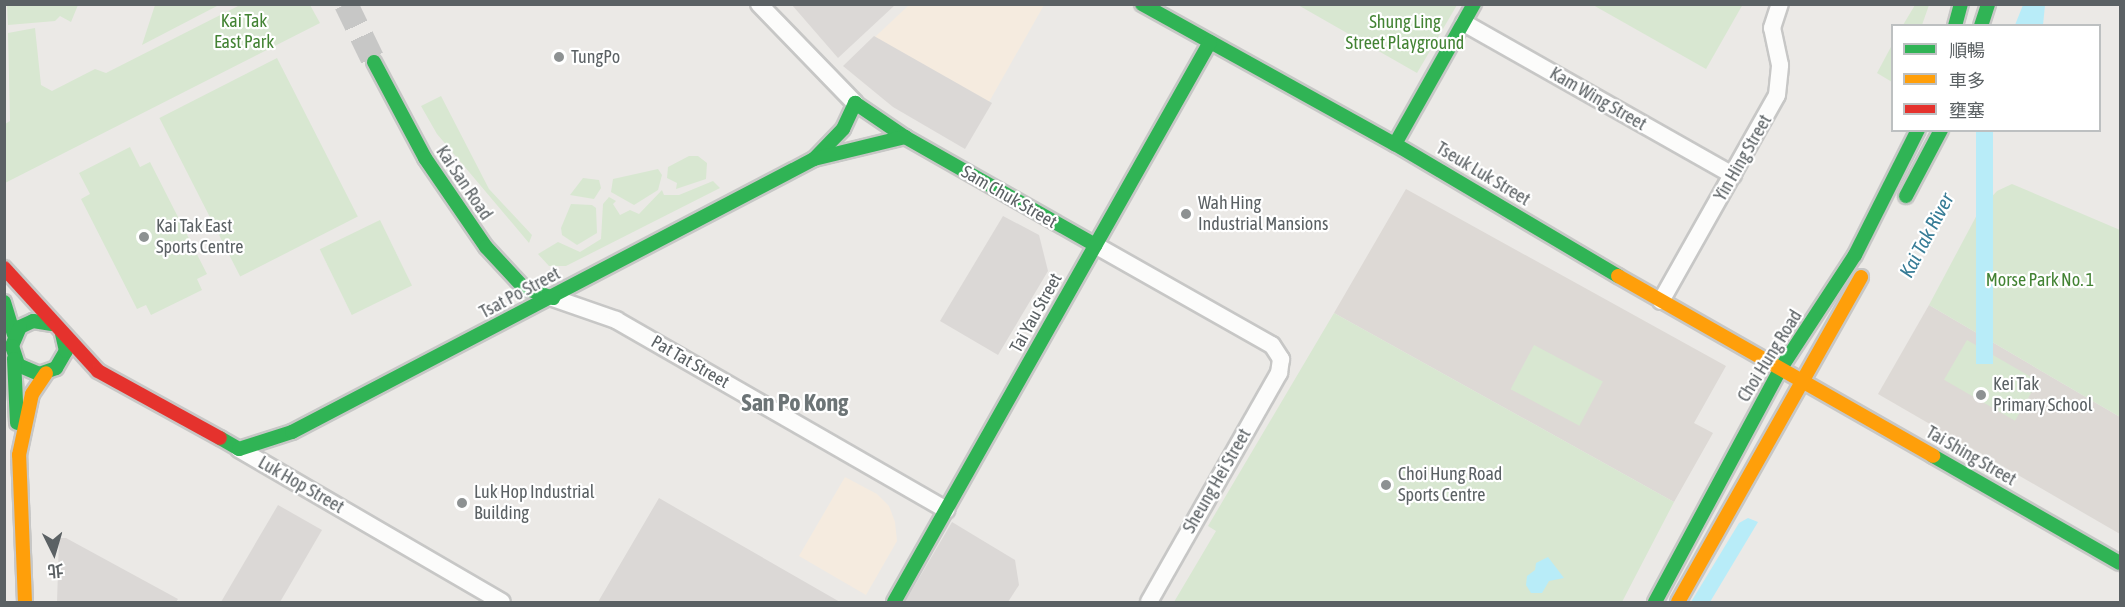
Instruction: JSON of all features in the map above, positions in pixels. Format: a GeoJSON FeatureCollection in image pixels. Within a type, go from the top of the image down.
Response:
{"type":"FeatureCollection","features":[{"type":"Feature","properties":{"kind":"street","name":"Sam Chuk Street"},"geometry":{"type":"LineString","coordinates":[[759,4],[855,104],[905,137],[1272,345],[1281,359]]}},
{"type":"Feature","properties":{"kind":"street","name":"Tseuk Luk Street"},"geometry":{"type":"LineString","coordinates":[[1142,4],[1395,144],[1661,301],[1803,380]]}},
{"type":"Feature","properties":{"kind":"street"},"geometry":{"type":"LineString","coordinates":[[1395,144],[1474,4]]}},
{"type":"Feature","properties":{"kind":"street"},"geometry":{"type":"LineString","coordinates":[[1956,24],[1961,4]]}},
{"type":"Feature","properties":{"kind":"street"},"geometry":{"type":"LineString","coordinates":[[1982,24],[1988,4]]}},
{"type":"Feature","properties":{"kind":"street","name":"Yin Hing Street"},"geometry":{"type":"LineString","coordinates":[[1661,301],[1733,175],[1780,85],[1772,28],[1773,7]]}},
{"type":"Feature","properties":{"kind":"street","name":"Kam Wing Street"},"geometry":{"type":"LineString","coordinates":[[1464,23],[1733,175]]}},
{"type":"Feature","properties":{"kind":"street","name":"Tai Yau Street"},"geometry":{"type":"LineString","coordinates":[[894,603],[1210,42]]}},
{"type":"Feature","properties":{"kind":"street","name":"Kai San Road"},"geometry":{"type":"LineString","coordinates":[[374,62],[425,158],[486,247],[524,288],[553,298]]}},
{"type":"Feature","properties":{"kind":"street","name":"Tsat Po Street"},"geometry":{"type":"LineString","coordinates":[[814,159],[843,129],[855,104]]}},
{"type":"Feature","properties":{"kind":"street","name":"Choi Hung Road"},"geometry":{"type":"LineString","coordinates":[[1655,603],[1730,457],[1781,368],[1855,255],[1917,132]]}},
{"type":"Feature","properties":{"kind":"street"},"geometry":{"type":"LineString","coordinates":[[1901,205],[1940,132]]}},
{"type":"Feature","properties":{"kind":"street","name":"Tsat Po Street"},"geometry":{"type":"LineString","coordinates":[[239,449],[291,432],[553,298],[615,261],[814,159],[905,137]]}},
{"type":"Feature","properties":{"kind":"street"},"geometry":{"type":"LineString","coordinates":[[1678,603],[1866,267]]}},
{"type":"Feature","properties":{"kind":"street","name":"Luk Hop Street"},"geometry":{"type":"LineString","coordinates":[[4,268],[98,371],[239,449],[502,603]]}},
{"type":"Feature","properties":{"kind":"street","name":"Pat Tat Street"},"geometry":{"type":"LineString","coordinates":[[553,298],[616,320],[946,510]]}},
{"type":"Feature","properties":{"kind":"street"},"geometry":{"type":"LineString","coordinates":[[4,302],[14,335],[25,603]]}},
{"type":"Feature","properties":{"kind":"street"},"geometry":{"type":"LineString","coordinates":[[14,335],[33,321],[57,328],[66,351],[32,394],[19,455]]}},
{"type":"Feature","properties":{"kind":"street"},"geometry":{"type":"LineString","coordinates":[[14,359],[31,373],[51,370]]}},
{"type":"Feature","properties":{"kind":"street","name":"Sheung Hei Street"},"geometry":{"type":"LineString","coordinates":[[1149,603],[1279,373],[1281,359]]}},
{"type":"Feature","properties":{"kind":"street","name":"Luk Hop Street"},"geometry":{"type":"LineString","coordinates":[[51,370],[98,371]]}},
{"type":"Feature","properties":{"kind":"street","name":"Tai Shing Street"},"geometry":{"type":"LineString","coordinates":[[1803,380],[2121,563]]}},
{"type":"Feature","properties":{"kind":"street"},"geometry":{"type":"LineString","coordinates":[[4,419],[19,455]]}},
{"type":"Feature","properties":{"kind":"shaded area"},"geometry":{"type":"Polygon","coordinates":[[[792,5],[895,5],[838,58],[792,5]]]}},
{"type":"Feature","properties":{"kind":"shaded area"},"geometry":{"type":"Polygon","coordinates":[[[909,5],[1044,5],[989,102],[875,37],[909,5]]]}},
{"type":"Feature","properties":{"kind":"shaded area"},"geometry":{"type":"Polygon","coordinates":[[[874,36],[992,103],[965,149],[893,107],[843,66],[874,36]]]}},
{"type":"Feature","properties":{"kind":"shaded area"},"geometry":{"type":"Polygon","coordinates":[[[1406,189],[1726,366],[1694,423],[1713,433],[1674,502],[1334,313],[1406,189]]]}},
{"type":"Feature","properties":{"kind":"shaded area"},"geometry":{"type":"Polygon","coordinates":[[[1003,216],[1039,235],[1048,271],[998,355],[940,321],[1003,216]]]}},
{"type":"Feature","properties":{"kind":"shaded area","name":"Kei Tak Primary School"},"geometry":{"type":"Polygon","coordinates":[[[1929,305],[2120,417],[2120,534],[1878,394],[1929,305]]]}},
{"type":"Feature","properties":{"kind":"shaded area"},"geometry":{"type":"Polygon","coordinates":[[[845,477],[877,494],[889,506],[895,522],[897,541],[866,595],[799,556],[845,477]]]}},
{"type":"Feature","properties":{"kind":"shaded area"},"geometry":{"type":"Polygon","coordinates":[[[659,498],[678,509],[840,602],[598,602],[659,498]]]}},
{"type":"Feature","properties":{"kind":"shaded area"},"geometry":{"type":"Polygon","coordinates":[[[278,505],[322,530],[280,602],[221,602],[278,505]]]}},
{"type":"Feature","properties":{"kind":"shaded area"},"geometry":{"type":"Polygon","coordinates":[[[952,522],[1015,560],[1019,585],[1008,602],[905,602],[952,522]]]}},
{"type":"Feature","properties":{"kind":"shaded area"},"geometry":{"type":"Polygon","coordinates":[[[59,538],[66,538],[178,599],[176,602],[57,602],[59,538]]]}},
{"type":"Feature","properties":{"kind":"green space"},"geometry":{"type":"Polygon","coordinates":[[[7,4],[78,5],[71,22],[60,16],[55,21],[8,25],[7,4]]]}},
{"type":"Feature","properties":{"kind":"green space"},"geometry":{"type":"Polygon","coordinates":[[[1593,4],[1743,4],[1706,69],[1593,5],[1593,4]]]}},
{"type":"Feature","properties":{"kind":"green space"},"geometry":{"type":"Polygon","coordinates":[[[155,5],[217,6],[142,45],[155,5]]]}},
{"type":"Feature","properties":{"kind":"green space","name":"Kai Tak East Park"},"geometry":{"type":"Polygon","coordinates":[[[240,5],[310,5],[320,23],[5,183],[5,124],[10,121],[8,33],[35,28],[41,85],[52,91],[95,69],[106,73],[240,5]]]}},
{"type":"Feature","properties":{"kind":"green space","name":"Shung Ling Street Playground"},"geometry":{"type":"Polygon","coordinates":[[[1298,5],[1457,5],[1417,73],[1298,5]]]}},
{"type":"Feature","properties":{"kind":"green space"},"geometry":{"type":"Polygon","coordinates":[[[1915,5],[1929,5],[1922,24],[1904,24],[1915,5]]]}},
{"type":"Feature","properties":{"kind":"green space"},"geometry":{"type":"Polygon","coordinates":[[[1891,47],[1891,81],[1877,73],[1891,47]]]}},
{"type":"Feature","properties":{"kind":"green space"},"geometry":{"type":"Polygon","coordinates":[[[277,58],[358,217],[240,277],[159,118],[277,58]]]}},
{"type":"Feature","properties":{"kind":"green space"},"geometry":{"type":"Polygon","coordinates":[[[441,96],[489,189],[532,235],[529,243],[437,134],[421,106],[441,96]]]}},
{"type":"Feature","properties":{"kind":"green space","name":"Kai Tak East Sports Centre"},"geometry":{"type":"Polygon","coordinates":[[[130,147],[140,167],[150,162],[207,274],[197,279],[202,290],[151,315],[146,305],[137,309],[81,199],[90,194],[79,173],[130,147]]]}},
{"type":"Feature","properties":{"kind":"green space"},"geometry":{"type":"Polygon","coordinates":[[[689,156],[698,156],[707,163],[706,179],[676,189],[677,183],[667,178],[668,167],[689,156]]]}},
{"type":"Feature","properties":{"kind":"green space"},"geometry":{"type":"Polygon","coordinates":[[[658,169],[662,175],[658,190],[634,205],[611,192],[613,179],[658,169]]]}},
{"type":"Feature","properties":{"kind":"green space"},"geometry":{"type":"Polygon","coordinates":[[[583,178],[599,180],[601,188],[594,199],[570,195],[583,178]]]}},
{"type":"Feature","properties":{"kind":"green space"},"geometry":{"type":"Polygon","coordinates":[[[713,181],[720,188],[566,266],[549,266],[538,254],[558,242],[580,252],[601,239],[603,204],[609,197],[616,201],[613,204],[620,215],[630,210],[639,214],[662,190],[664,195],[679,195],[713,181]]]}},
{"type":"Feature","properties":{"kind":"green space","name":"Morse Park No. 1"},"geometry":{"type":"Polygon","coordinates":[[[2012,184],[2120,230],[2120,417],[1929,305],[1979,211],[1997,191],[2012,184]]]}},
{"type":"Feature","properties":{"kind":"green space"},"geometry":{"type":"Polygon","coordinates":[[[571,204],[592,205],[596,208],[597,233],[577,245],[562,235],[561,228],[571,204]]]}},
{"type":"Feature","properties":{"kind":"green space"},"geometry":{"type":"Polygon","coordinates":[[[380,220],[412,286],[352,315],[320,249],[380,220]]]}},
{"type":"Feature","properties":{"kind":"green space"},"geometry":{"type":"Polygon","coordinates":[[[1334,313],[1674,502],[1622,602],[1174,602],[1216,531],[1208,526],[1334,313]]]}},
{"type":"Feature","properties":{"kind":"green space"},"geometry":{"type":"Polygon","coordinates":[[[1967,340],[2038,381],[2015,421],[1944,380],[1967,340]]]}},
{"type":"Feature","properties":{"kind":"green space"},"geometry":{"type":"Polygon","coordinates":[[[1534,345],[1603,382],[1579,426],[1511,389],[1534,345]]]}},
{"type":"Feature","properties":{"kind":"water"},"geometry":{"type":"Polygon","coordinates":[[[2023,5],[2045,5],[2043,24],[2015,24],[2023,5]]]}},
{"type":"Feature","properties":{"kind":"water"},"geometry":{"type":"Polygon","coordinates":[[[1976,132],[1993,132],[1993,364],[1976,364],[1976,132]]]}},
{"type":"Feature","properties":{"kind":"water"},"geometry":{"type":"Polygon","coordinates":[[[1748,518],[1758,522],[1710,602],[1691,602],[1739,523],[1748,518]]]}},
{"type":"Feature","properties":{"kind":"water"},"geometry":{"type":"Polygon","coordinates":[[[1548,557],[1564,578],[1549,581],[1542,593],[1531,593],[1526,585],[1527,576],[1535,570],[1536,563],[1548,557]]]}},
{"type":"Feature","properties":{"kind":"tunnel"},"geometry":{"type":"LineString","coordinates":[[346,4],[374,62]]}},
{"type":"Feature","properties":{"kind":"traffic: fast"},"geometry":{"type":"LineString","coordinates":[[1142,4],[1395,144],[1618,276]]}},
{"type":"Feature","properties":{"kind":"traffic: fast"},"geometry":{"type":"LineString","coordinates":[[1395,144],[1474,4]]}},
{"type":"Feature","properties":{"kind":"traffic: fast"},"geometry":{"type":"LineString","coordinates":[[1956,24],[1961,4]]}},
{"type":"Feature","properties":{"kind":"traffic: fast"},"geometry":{"type":"LineString","coordinates":[[1982,24],[1988,4]]}},
{"type":"Feature","properties":{"kind":"traffic: fast"},"geometry":{"type":"LineString","coordinates":[[894,602],[1210,42]]}},
{"type":"Feature","properties":{"kind":"traffic: fast"},"geometry":{"type":"LineString","coordinates":[[374,62],[425,158],[486,247],[524,288],[553,298]]}},
{"type":"Feature","properties":{"kind":"traffic: fast"},"geometry":{"type":"LineString","coordinates":[[814,159],[843,129],[855,103],[905,137],[1095,245]]}},
{"type":"Feature","properties":{"kind":"traffic: fast"},"geometry":{"type":"LineString","coordinates":[[1655,602],[1781,368],[1855,255],[1917,132]]}},
{"type":"Feature","properties":{"kind":"traffic: fast"},"geometry":{"type":"LineString","coordinates":[[1906,196],[1940,132]]}},
{"type":"Feature","properties":{"kind":"traffic: fast"},"geometry":{"type":"LineString","coordinates":[[220,438],[239,449],[292,432],[814,159],[905,137]]}},
{"type":"Feature","properties":{"kind":"traffic: fast"},"geometry":{"type":"LineString","coordinates":[[4,302],[14,335]]}},
{"type":"Feature","properties":{"kind":"traffic: fast"},"geometry":{"type":"LineString","coordinates":[[52,324],[33,321],[20,327],[12,346],[18,365],[39,374],[56,368],[66,351],[62,333]]}},
{"type":"Feature","properties":{"kind":"traffic: fast"},"geometry":{"type":"LineString","coordinates":[[14,359],[17,423]]}},
{"type":"Feature","properties":{"kind":"traffic: fast"},"geometry":{"type":"LineString","coordinates":[[1933,456],[2120,563]]}},
{"type":"Feature","properties":{"kind":"traffic: slow"},"geometry":{"type":"LineString","coordinates":[[1618,276],[1933,456]]}},
{"type":"Feature","properties":{"kind":"traffic: slow"},"geometry":{"type":"LineString","coordinates":[[1678,602],[1861,277]]}},
{"type":"Feature","properties":{"kind":"traffic: slow"},"geometry":{"type":"LineString","coordinates":[[25,602],[19,455],[32,394],[46,373]]}},
{"type":"Feature","properties":{"kind":"traffic: jam"},"geometry":{"type":"LineString","coordinates":[[4,268],[98,371],[220,438]]}},
{"type":"Feature","properties":{"kind":"place","name":"TungPo"},"geometry":{"type":"Point","coordinates":[559,57]}},
{"type":"Feature","properties":{"kind":"place","name":"Wah Hing Industrial Mansions"},"geometry":{"type":"Point","coordinates":[1186,214]}},
{"type":"Feature","properties":{"kind":"place","name":"Kai Tak East Sports Centre"},"geometry":{"type":"Point","coordinates":[144,237]}},
{"type":"Feature","properties":{"kind":"place","name":"Kei Tak Primary School"},"geometry":{"type":"Point","coordinates":[1981,395]}},
{"type":"Feature","properties":{"kind":"place","name":"Choi Hung Road Sports Centre"},"geometry":{"type":"Point","coordinates":[1386,485]}},
{"type":"Feature","properties":{"kind":"place","name":"Luk Hop Industrial Building"},"geometry":{"type":"Point","coordinates":[462,503]}},
{"type":"Feature","properties":{"kind":"district","name":"San Po Kong"},"geometry":{"type":"Point","coordinates":[795,403]}},
{"type":"Feature","properties":{"kind":"water label","name":"Kai Tak River"},"geometry":{"type":"Point","coordinates":[1926,235]}}]}
